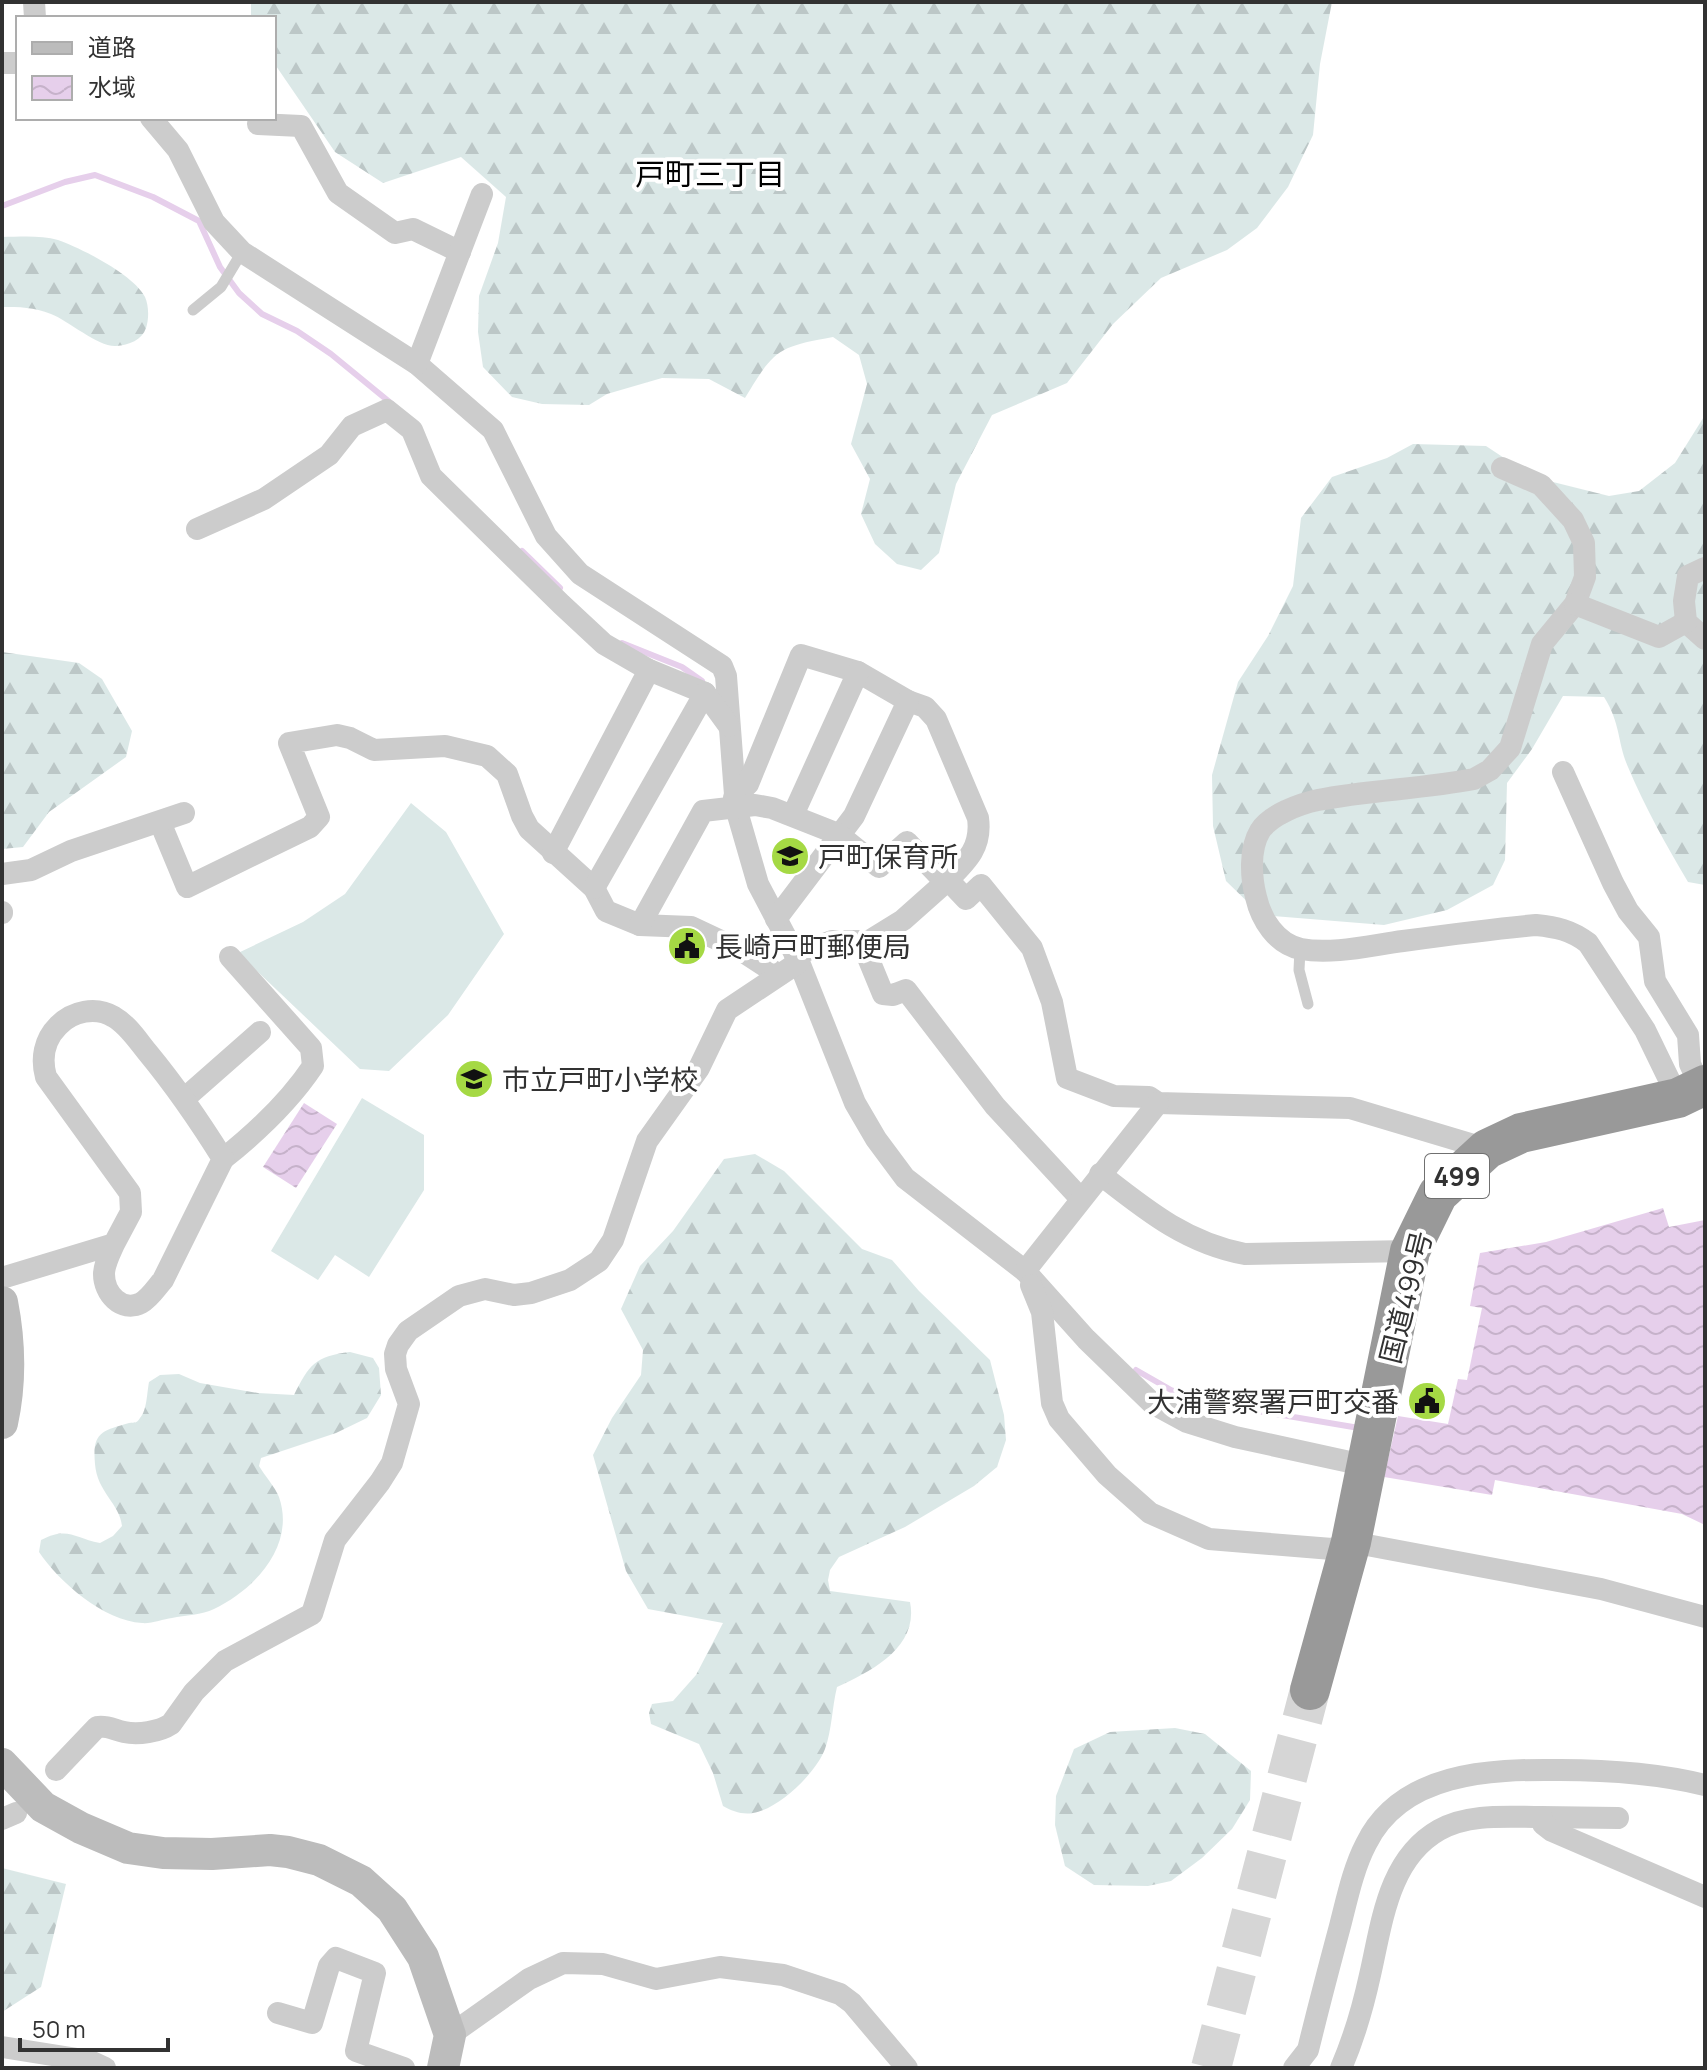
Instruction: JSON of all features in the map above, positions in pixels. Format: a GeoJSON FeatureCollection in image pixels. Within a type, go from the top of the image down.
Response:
{"type":"FeatureCollection","features":[{"type":"Feature","properties":{"kind":"highway","name":"国道499号"},"geometry":{"type":"LineString","coordinates":[[1310,1690],[1351,1542],[1410,1251],[1438,1194],[1487,1149],[1521,1133],[1694,1090]]}},
{"type":"Feature","properties":{"kind":"street"},"geometry":{"type":"LineString","coordinates":[[153,120],[178,150],[214,222],[242,252],[417,364],[493,430],[546,536],[568,563],[580,574],[722,666],[726,676],[735,803],[758,884],[797,958],[855,1103],[876,1139],[905,1178],[1025,1271],[1086,1339],[1152,1403],[1187,1422],[1235,1437],[1368,1466]]}},
{"type":"Feature","properties":{"kind":"street"},"geometry":{"type":"LineString","coordinates":[[258,124],[301,126],[338,193],[395,233],[413,229],[460,252]]}},
{"type":"Feature","properties":{"kind":"street"},"geometry":{"type":"LineString","coordinates":[[417,364],[482,194]]}},
{"type":"Feature","properties":{"kind":"street"},"geometry":{"type":"LineString","coordinates":[[197,529],[264,499],[329,455],[352,426],[387,410],[412,430],[431,476],[604,644],[649,670],[705,693],[729,727]]}},
{"type":"Feature","properties":{"kind":"street"},"geometry":{"type":"LineString","coordinates":[[1502,468],[1541,485],[1573,520],[1584,543],[1585,577],[1575,604],[1542,644],[1510,748],[1490,770],[1474,779],[1315,800],[1286,811],[1259,832],[1253,862],[1256,899],[1271,930],[1281,940],[1300,949],[1374,945],[1536,925],[1561,928],[1588,943],[1645,1030],[1694,1090]]}},
{"type":"Feature","properties":{"kind":"street"},"geometry":{"type":"LineString","coordinates":[[1705,568],[1688,576],[1684,601],[1686,622],[1705,639]]}},
{"type":"Feature","properties":{"kind":"street"},"geometry":{"type":"LineString","coordinates":[[1575,604],[1659,637],[1686,622]]}},
{"type":"Feature","properties":{"kind":"street"},"geometry":{"type":"LineString","coordinates":[[56,1770],[97,1727],[126,1733],[164,1729],[208,1675],[225,1661],[312,1614],[335,1540],[392,1463],[409,1404],[396,1369],[395,1354],[408,1331],[459,1296],[485,1289],[514,1295],[531,1293],[570,1280],[599,1261],[613,1240],[647,1141],[699,1068],[727,1010],[779,975],[797,958],[832,941],[862,943],[884,934],[947,881],[973,854],[980,830],[978,818],[936,719],[925,707],[908,701],[858,672],[801,655],[748,784],[735,803]]}},
{"type":"Feature","properties":{"kind":"street"},"geometry":{"type":"LineString","coordinates":[[553,853],[649,670]]}},
{"type":"Feature","properties":{"kind":"street"},"geometry":{"type":"LineString","coordinates":[[793,815],[858,672]]}},
{"type":"Feature","properties":{"kind":"street"},"geometry":{"type":"LineString","coordinates":[[594,888],[705,693]]}},
{"type":"Feature","properties":{"kind":"street"},"geometry":{"type":"LineString","coordinates":[[776,919],[854,816],[908,701]]}},
{"type":"Feature","properties":{"kind":"street"},"geometry":{"type":"LineString","coordinates":[[160,822],[187,887],[310,827],[319,817],[289,743],[337,735],[374,750],[445,746],[487,756],[507,774],[529,829],[594,888],[606,911],[640,925],[691,927],[742,951],[779,975]]}},
{"type":"Feature","properties":{"kind":"street"},"geometry":{"type":"LineString","coordinates":[[1563,772],[1613,883],[1628,911],[1649,937],[1655,981],[1688,1035],[1694,1090]]}},
{"type":"Feature","properties":{"kind":"street"},"geometry":{"type":"LineString","coordinates":[[640,925],[703,811],[735,803],[793,815],[838,834],[879,867],[907,842],[966,899],[981,885],[1032,948],[1052,1002],[1067,1078],[1114,1096],[1149,1097],[1158,1103],[1350,1108],[1487,1149]]}},
{"type":"Feature","properties":{"kind":"street"},"geometry":{"type":"LineString","coordinates":[[2,874],[31,870],[71,851],[184,813]]}},
{"type":"Feature","properties":{"kind":"street"},"geometry":{"type":"LineString","coordinates":[[862,943],[883,994],[893,995],[906,990],[995,1106],[1081,1199]]}},
{"type":"Feature","properties":{"kind":"street"},"geometry":{"type":"LineString","coordinates":[[223,1159],[185,1098],[128,1029],[112,1015],[94,1011],[77,1013],[55,1028],[43,1059],[46,1077],[130,1193],[131,1212],[104,1270],[106,1285],[114,1299],[125,1305],[136,1305],[151,1295],[163,1280],[223,1159],[272,1115],[297,1089],[313,1066],[311,1048],[230,957]]}},
{"type":"Feature","properties":{"kind":"street"},"geometry":{"type":"LineString","coordinates":[[185,1098],[260,1032]]}},
{"type":"Feature","properties":{"kind":"street"},"geometry":{"type":"LineString","coordinates":[[1025,1271],[1158,1103]]}},
{"type":"Feature","properties":{"kind":"street"},"geometry":{"type":"LineString","coordinates":[[1100,1174],[1144,1209],[1176,1229],[1221,1249],[1245,1254],[1410,1251]]}},
{"type":"Feature","properties":{"kind":"street"},"geometry":{"type":"LineString","coordinates":[[2,1278],[114,1244]]}},
{"type":"Feature","properties":{"kind":"street"},"geometry":{"type":"LineString","coordinates":[[1025,1271],[1042,1312],[1052,1403],[1059,1419],[1107,1475],[1150,1513],[1209,1539],[1332,1549],[1351,1542],[1601,1589],[1705,1617]]}},
{"type":"Feature","properties":{"kind":"street"},"geometry":{"type":"LineString","coordinates":[[2,1302],[9,1340],[9,1380],[2,1423]]}},
{"type":"Feature","properties":{"kind":"street"},"geometry":{"type":"LineString","coordinates":[[2,1764],[43,1807],[81,1828],[128,1848],[163,1853],[288,1852],[319,1860],[361,1881],[392,1909],[423,1957],[450,2035],[443,2068]]}},
{"type":"Feature","properties":{"kind":"street"},"geometry":{"type":"LineString","coordinates":[[1294,2068],[1308,2050],[1347,1898],[1365,1845],[1385,1815],[1401,1801],[1443,1782],[1508,1770],[1607,1770],[1663,1775],[1705,1785]]}},
{"type":"Feature","properties":{"kind":"street"},"geometry":{"type":"LineString","coordinates":[[1341,2068],[1354,2039],[1387,1902],[1416,1846],[1440,1829],[1465,1820],[1492,1817],[1618,1818]]}},
{"type":"Feature","properties":{"kind":"street"},"geometry":{"type":"LineString","coordinates":[[1541,1817],[1543,1824],[1552,1831],[1705,1897]]}},
{"type":"Feature","properties":{"kind":"street"},"geometry":{"type":"LineString","coordinates":[[278,2013],[312,2023],[329,1966],[336,1958],[375,1973],[356,2051],[404,2068]]}},
{"type":"Feature","properties":{"kind":"street"},"geometry":{"type":"LineString","coordinates":[[450,2035],[529,1979],[563,1963],[603,1964],[656,1979],[720,1967],[783,1975],[840,1994],[852,2003],[907,2068]]}},
{"type":"Feature","properties":{"kind":"street"},"geometry":{"type":"LineString","coordinates":[[2,2047],[90,2061],[105,2068]]}},
{"type":"Feature","properties":{"kind":"lane"},"geometry":{"type":"LineString","coordinates":[[193,310],[221,287],[242,252]]}},
{"type":"Feature","properties":{"kind":"lane"},"geometry":{"type":"LineString","coordinates":[[1300,949],[1299,970],[1308,1004]]}},
{"type":"Feature","properties":{"kind":"green space"},"geometry":{"type":"Polygon","coordinates":[[[251,2],[1332,2],[1320,64],[1313,135],[1288,187],[1257,228],[1227,250],[1161,278],[1113,324],[1067,383],[992,415],[956,484],[939,553],[921,570],[897,564],[875,544],[861,514],[870,479],[851,444],[867,384],[859,355],[833,337],[800,344],[779,353],[763,370],[745,398],[709,379],[662,378],[607,394],[589,405],[542,404],[512,397],[483,367],[478,332],[479,296],[498,243],[506,197],[461,157],[383,183],[335,152],[276,66],[276,16],[251,16],[251,2]]]}},
{"type":"Feature","properties":{"kind":"green space"},"geometry":{"type":"Polygon","coordinates":[[[2,237],[58,240],[119,271],[145,297],[148,317],[144,332],[130,343],[109,345],[45,312],[2,307],[2,237]]]}},
{"type":"Feature","properties":{"kind":"green space"},"geometry":{"type":"Polygon","coordinates":[[[1705,415],[1705,885],[1688,882],[1656,826],[1628,767],[1604,697],[1563,696],[1532,749],[1507,783],[1505,860],[1493,885],[1447,910],[1384,925],[1261,915],[1226,881],[1213,826],[1212,775],[1238,682],[1268,636],[1293,586],[1301,518],[1332,477],[1387,458],[1413,444],[1486,446],[1533,477],[1609,496],[1639,491],[1675,463],[1705,415]]]}},
{"type":"Feature","properties":{"kind":"green space"},"geometry":{"type":"Polygon","coordinates":[[[2,652],[79,663],[102,679],[132,731],[126,757],[49,812],[23,847],[2,849],[2,652]]]}},
{"type":"Feature","properties":{"kind":"green space"},"geometry":{"type":"Polygon","coordinates":[[[411,803],[446,832],[504,934],[448,1015],[389,1071],[360,1069],[238,953],[303,922],[345,894],[411,803]]]}},
{"type":"Feature","properties":{"kind":"green space"},"geometry":{"type":"Polygon","coordinates":[[[362,1098],[424,1135],[424,1190],[369,1277],[335,1255],[318,1280],[271,1251],[362,1098]]]}},
{"type":"Feature","properties":{"kind":"green space"},"geometry":{"type":"Polygon","coordinates":[[[755,1154],[784,1171],[862,1249],[892,1260],[919,1291],[990,1360],[1004,1415],[1006,1440],[997,1467],[974,1486],[905,1527],[839,1557],[830,1570],[830,1591],[910,1602],[911,1618],[907,1632],[900,1644],[878,1665],[837,1687],[825,1749],[814,1769],[774,1805],[745,1813],[723,1806],[713,1773],[699,1744],[651,1724],[649,1713],[652,1704],[673,1701],[696,1675],[723,1623],[648,1609],[626,1571],[593,1455],[612,1418],[641,1375],[643,1350],[621,1309],[640,1266],[673,1231],[724,1159],[755,1154]]]}},
{"type":"Feature","properties":{"kind":"green space"},"geometry":{"type":"Polygon","coordinates":[[[350,1352],[373,1358],[379,1368],[381,1395],[367,1418],[336,1433],[261,1458],[259,1466],[279,1497],[283,1515],[282,1532],[268,1564],[257,1578],[229,1601],[199,1614],[149,1623],[127,1621],[84,1598],[58,1575],[39,1552],[41,1540],[50,1536],[65,1533],[100,1543],[113,1536],[122,1526],[97,1474],[95,1445],[106,1431],[139,1420],[149,1382],[160,1375],[179,1374],[200,1383],[258,1393],[294,1395],[314,1364],[329,1356],[350,1352]]]}},
{"type":"Feature","properties":{"kind":"green space"},"geometry":{"type":"Polygon","coordinates":[[[1175,1728],[1205,1734],[1251,1771],[1250,1800],[1232,1829],[1202,1858],[1171,1881],[1148,1886],[1094,1885],[1065,1866],[1055,1825],[1056,1796],[1074,1749],[1110,1732],[1175,1728]]]}},
{"type":"Feature","properties":{"kind":"green space"},"geometry":{"type":"Polygon","coordinates":[[[2,1868],[66,1884],[41,1987],[2,2012],[2,1868]]]}},
{"type":"Feature","properties":{"kind":"water"},"geometry":{"type":"Polygon","coordinates":[[[304,1103],[337,1124],[296,1188],[263,1167],[304,1103]]]}},
{"type":"Feature","properties":{"kind":"water"},"geometry":{"type":"Polygon","coordinates":[[[1663,1208],[1669,1227],[1705,1220],[1705,1525],[1682,1514],[1495,1480],[1492,1495],[1384,1477],[1398,1416],[1448,1424],[1458,1379],[1467,1380],[1482,1308],[1470,1306],[1480,1253],[1546,1242],[1663,1208]]]}},
{"type":"Feature","properties":{"kind":"waterway"},"geometry":{"type":"LineString","coordinates":[[2,206],[65,182],[95,175],[153,197],[199,221],[220,267],[239,293],[262,314],[297,331],[331,354],[392,404]]}},
{"type":"Feature","properties":{"kind":"waterway"},"geometry":{"type":"LineString","coordinates":[[522,551],[560,588]]}},
{"type":"Feature","properties":{"kind":"waterway"},"geometry":{"type":"LineString","coordinates":[[622,643],[682,667],[702,681]]}},
{"type":"Feature","properties":{"kind":"waterway"},"geometry":{"type":"LineString","coordinates":[[1136,1370],[1171,1390],[1204,1402],[1359,1428]]}},
{"type":"Feature","properties":{"kind":"tunnel"},"geometry":{"type":"LineString","coordinates":[[1211,2068],[1310,1690]]}},
{"type":"Feature","properties":{"kind":"place","name":"戸町保育所"},"geometry":{"type":"Point","coordinates":[790,856]}},
{"type":"Feature","properties":{"kind":"place","name":"長崎戸町郵便局"},"geometry":{"type":"Point","coordinates":[687,946]}},
{"type":"Feature","properties":{"kind":"place","name":"市立戸町小学校"},"geometry":{"type":"Point","coordinates":[474,1079]}},
{"type":"Feature","properties":{"kind":"place","name":"大浦警察署戸町交番"},"geometry":{"type":"Point","coordinates":[1427,1401]}},
{"type":"Feature","properties":{"kind":"district","name":"戸町三丁目"},"geometry":{"type":"Point","coordinates":[710,173]}}]}
